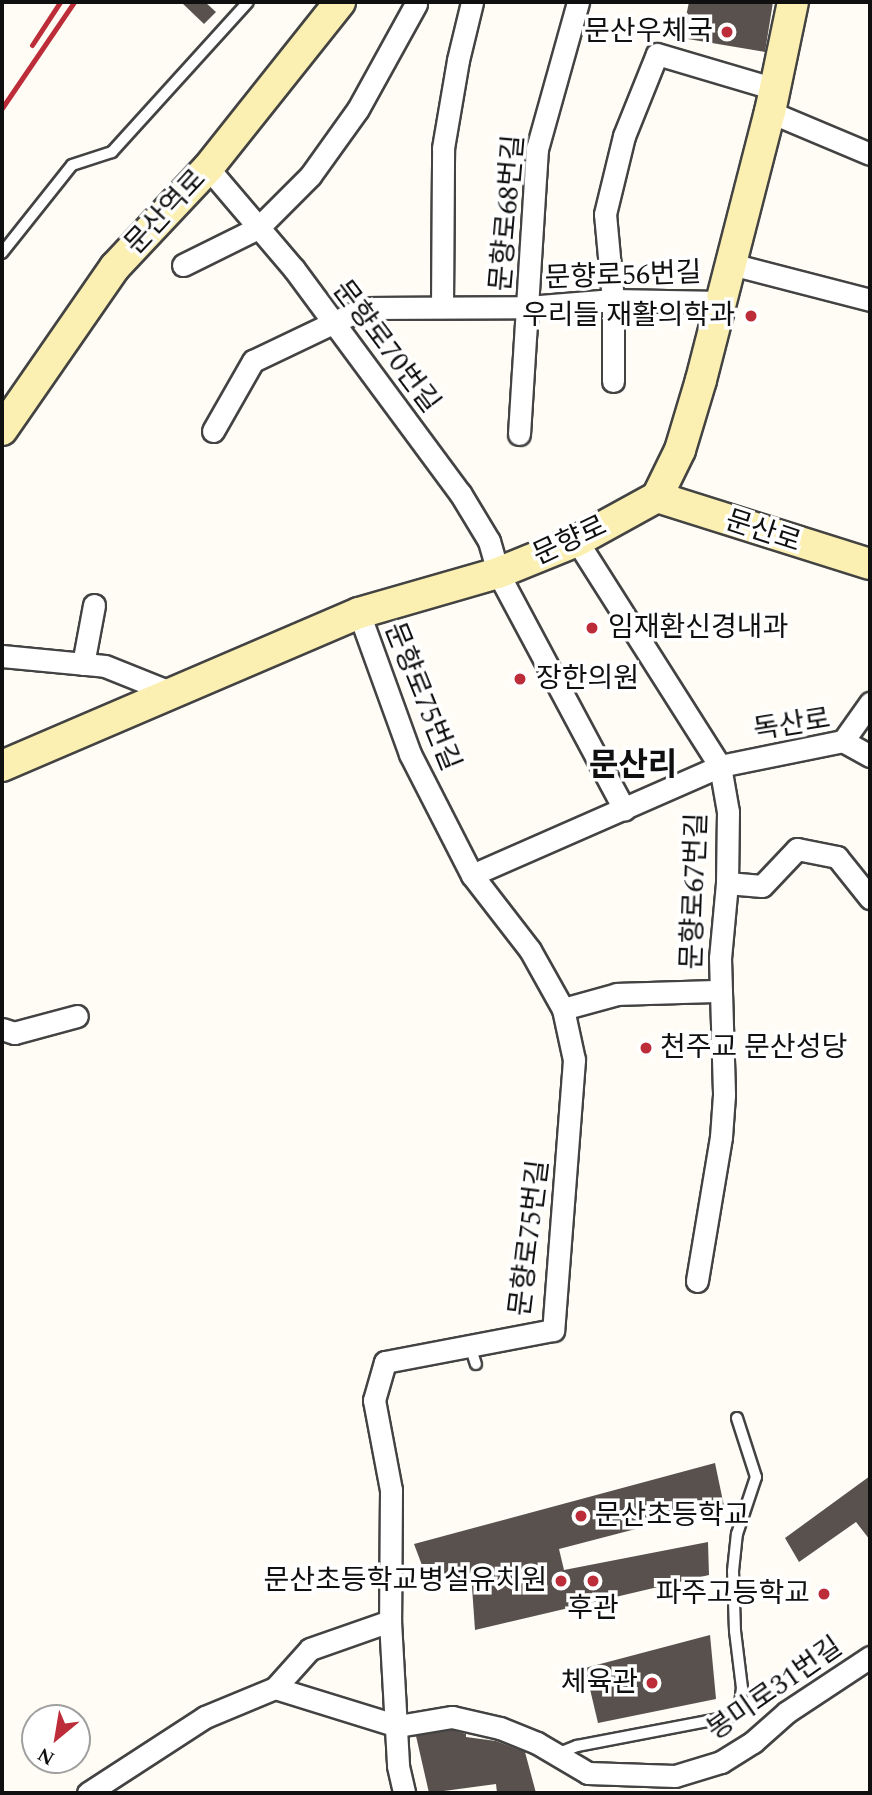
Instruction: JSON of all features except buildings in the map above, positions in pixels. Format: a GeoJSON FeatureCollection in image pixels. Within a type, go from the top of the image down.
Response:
{"type":"FeatureCollection","features":[{"type":"Feature","properties":{"kind":"street","name":"문산역로"},"geometry":{"type":"LineString","coordinates":[[2,430],[115,267],[208,168],[340,2]]}},
{"type":"Feature","properties":{"kind":"street"},"geometry":{"type":"LineString","coordinates":[[442,307],[443,148],[458,60],[472,2]]}},
{"type":"Feature","properties":{"kind":"street","name":"문향로68번길"},"geometry":{"type":"LineString","coordinates":[[519,434],[537,149],[578,2]]}},
{"type":"Feature","properties":{"kind":"street"},"geometry":{"type":"LineString","coordinates":[[657,497],[680,450],[721,302],[772,100],[793,2]]}},
{"type":"Feature","properties":{"kind":"street"},"geometry":{"type":"LineString","coordinates":[[183,265],[258,228],[310,176],[358,109],[416,4]]}},
{"type":"Feature","properties":{"kind":"street"},"geometry":{"type":"LineString","coordinates":[[613,381],[613,300],[605,214],[624,136],[657,54],[772,100],[870,154]]}},
{"type":"Feature","properties":{"kind":"street","name":"문향로70번길"},"geometry":{"type":"LineString","coordinates":[[208,168],[293,269],[460,494],[489,541],[498,573],[624,808]]}},
{"type":"Feature","properties":{"kind":"street"},"geometry":{"type":"LineString","coordinates":[[731,264],[870,300]]}},
{"type":"Feature","properties":{"kind":"street","name":"문향로56번길"},"geometry":{"type":"LineString","coordinates":[[213,431],[253,361],[364,308],[528,307],[613,300],[721,302]]}},
{"type":"Feature","properties":{"kind":"street","name":"문향로"},"geometry":{"type":"LineString","coordinates":[[2,766],[359,614],[498,573],[577,541],[657,497]]}},
{"type":"Feature","properties":{"kind":"street","name":"문산로"},"geometry":{"type":"LineString","coordinates":[[657,497],[870,564]]}},
{"type":"Feature","properties":{"kind":"street","name":"문향로67번길"},"geometry":{"type":"LineString","coordinates":[[577,541],[720,766],[728,812],[727,883],[720,958],[725,1066],[722,1126],[697,1281]]}},
{"type":"Feature","properties":{"kind":"street"},"geometry":{"type":"LineString","coordinates":[[83,664],[94,605]]}},
{"type":"Feature","properties":{"kind":"street","name":"문향로75번길"},"geometry":{"type":"LineString","coordinates":[[359,614],[410,754],[472,875],[530,950],[563,1009],[574,1060],[553,1330],[473,1355],[385,1362],[374,1401],[391,1490],[390,1621],[398,1766],[404,1793]]}},
{"type":"Feature","properties":{"kind":"street"},"geometry":{"type":"LineString","coordinates":[[2,656],[105,666],[172,693]]}},
{"type":"Feature","properties":{"kind":"street"},"geometry":{"type":"LineString","coordinates":[[842,741],[870,704]]}},
{"type":"Feature","properties":{"kind":"street","name":"독산로"},"geometry":{"type":"LineString","coordinates":[[720,766],[842,741],[870,756]]}},
{"type":"Feature","properties":{"kind":"street"},"geometry":{"type":"LineString","coordinates":[[472,875],[720,766]]}},
{"type":"Feature","properties":{"kind":"street"},"geometry":{"type":"LineString","coordinates":[[727,883],[762,886],[797,849],[837,857],[870,898]]}},
{"type":"Feature","properties":{"kind":"street","name":"문향로67번길"},"geometry":{"type":"LineString","coordinates":[[563,1009],[617,994],[721,991]]}},
{"type":"Feature","properties":{"kind":"street"},"geometry":{"type":"LineString","coordinates":[[2,1029],[14,1033],[78,1016]]}},
{"type":"Feature","properties":{"kind":"street"},"geometry":{"type":"LineString","coordinates":[[89,1793],[205,1717],[275,1688],[310,1649],[390,1621]]}},
{"type":"Feature","properties":{"kind":"street","name":"봉미로31번길"},"geometry":{"type":"LineString","coordinates":[[275,1688],[397,1726],[452,1717],[518,1734],[589,1773],[674,1776],[721,1762],[753,1742],[787,1712],[870,1657]]}},
{"type":"Feature","properties":{"kind":"lane"},"geometry":{"type":"LineString","coordinates":[[2,253],[72,165],[112,152],[248,2]]}},
{"type":"Feature","properties":{"kind":"lane"},"geometry":{"type":"LineString","coordinates":[[557,1754],[577,1746],[729,1717],[740,1704],[742,1688],[735,1631],[733,1571],[737,1534],[756,1477],[737,1418]]}},
{"type":"Feature","properties":{"kind":"railway"},"geometry":{"type":"LineString","coordinates":[[32,45],[60,2]]}},
{"type":"Feature","properties":{"kind":"railway"},"geometry":{"type":"LineString","coordinates":[[2,108],[74,2]]}},
{"type":"Feature","properties":{"kind":"place","name":"문산우체국"},"geometry":{"type":"Point","coordinates":[727,32]}},
{"type":"Feature","properties":{"kind":"place","name":"우리들 재활의학과"},"geometry":{"type":"Point","coordinates":[751,316]}},
{"type":"Feature","properties":{"kind":"place","name":"임재환신경내과"},"geometry":{"type":"Point","coordinates":[592,628]}},
{"type":"Feature","properties":{"kind":"place","name":"장한의원"},"geometry":{"type":"Point","coordinates":[520,679]}},
{"type":"Feature","properties":{"kind":"place","name":"천주교 문산성당"},"geometry":{"type":"Point","coordinates":[646,1048]}},
{"type":"Feature","properties":{"kind":"place","name":"문산초등학교"},"geometry":{"type":"Point","coordinates":[581,1516]}},
{"type":"Feature","properties":{"kind":"place","name":"문산초등학교병설유치원"},"geometry":{"type":"Point","coordinates":[561,1581]}},
{"type":"Feature","properties":{"kind":"place","name":"후관"},"geometry":{"type":"Point","coordinates":[593,1581]}},
{"type":"Feature","properties":{"kind":"place","name":"파주고등학교"},"geometry":{"type":"Point","coordinates":[824,1594]}},
{"type":"Feature","properties":{"kind":"place","name":"체육관"},"geometry":{"type":"Point","coordinates":[652,1683]}},
{"type":"Feature","properties":{"kind":"district","name":"문산리"},"geometry":{"type":"Point","coordinates":[633,766]}}]}
